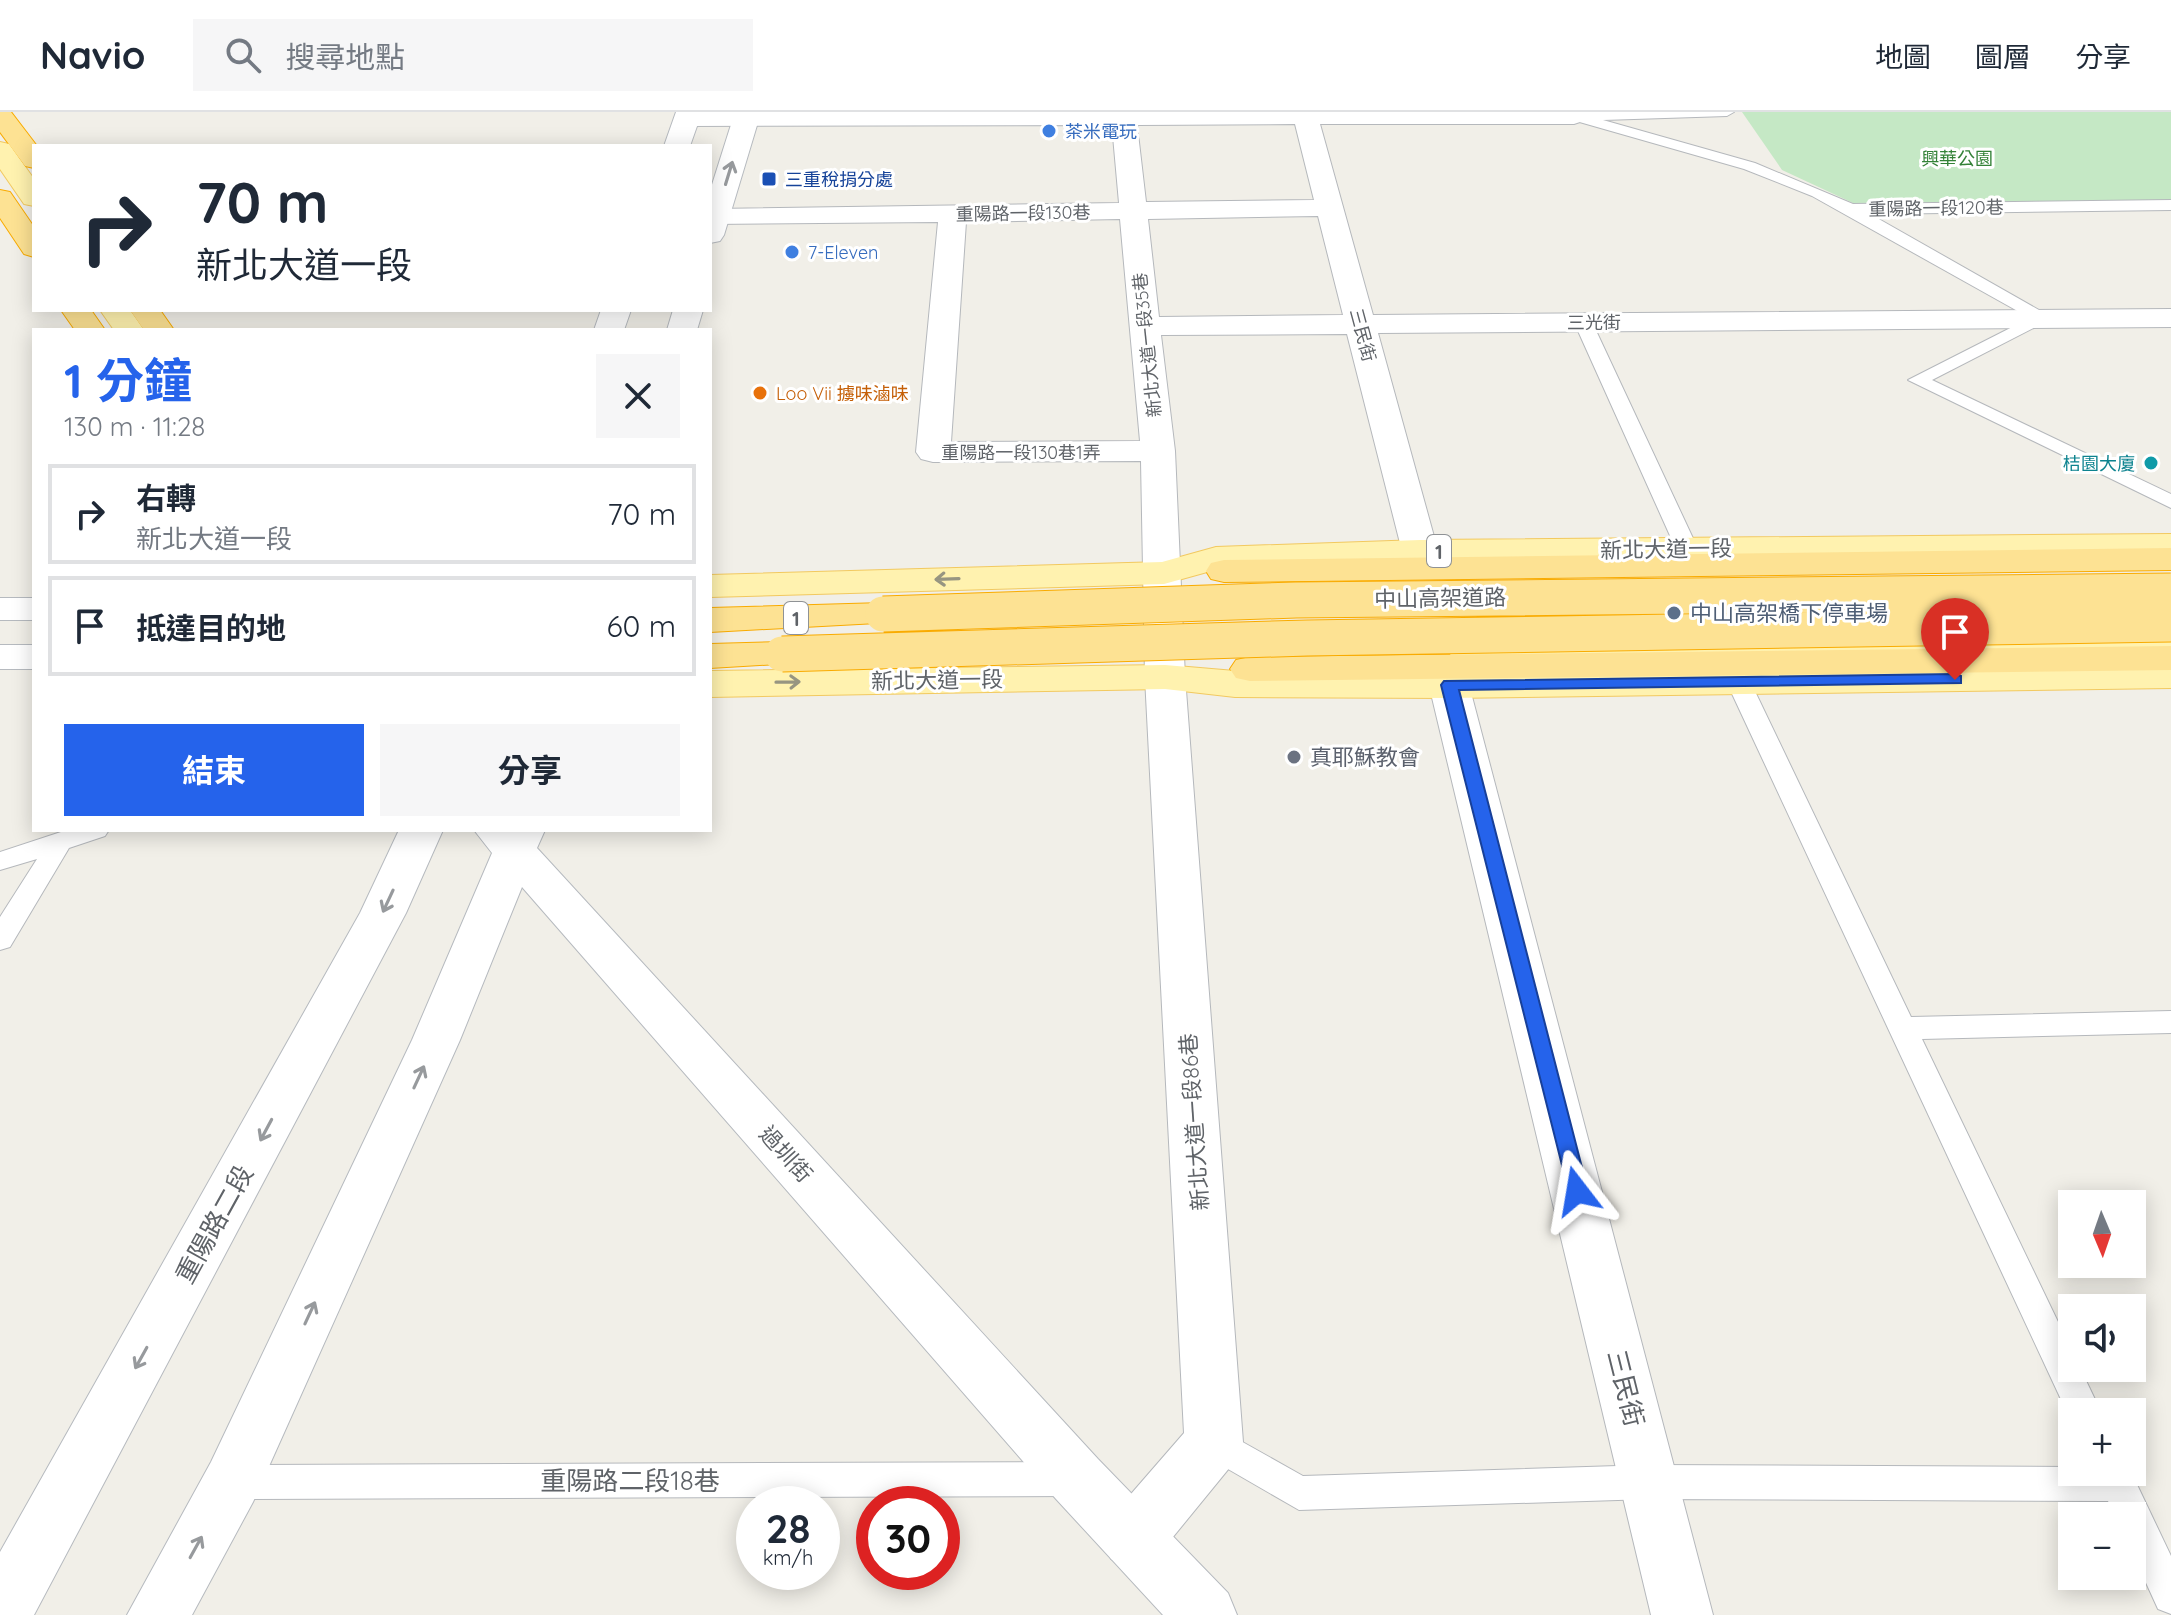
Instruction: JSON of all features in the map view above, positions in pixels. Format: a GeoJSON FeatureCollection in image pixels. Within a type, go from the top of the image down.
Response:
{"type":"FeatureCollection","features":[{"type":"Feature","properties":{"kind":"highway"},"geometry":{"type":"LineString","coordinates":[[0,114],[32,157]]}},
{"type":"Feature","properties":{"kind":"highway"},"geometry":{"type":"LineString","coordinates":[[0,198],[32,245]]}},
{"type":"Feature","properties":{"kind":"highway"},"geometry":{"type":"LineString","coordinates":[[883,614],[1224,571],[2171,559]]}},
{"type":"Feature","properties":{"kind":"highway","name":"中山高架道路"},"geometry":{"type":"LineString","coordinates":[[712,620],[1311,600],[2171,591]]}},
{"type":"Feature","properties":{"kind":"highway","name":"中山高架道路"},"geometry":{"type":"LineString","coordinates":[[712,656],[1338,638],[2171,624]]}},
{"type":"Feature","properties":{"kind":"highway"},"geometry":{"type":"LineString","coordinates":[[782,654],[1250,669],[2171,658]]}},
{"type":"Feature","properties":{"kind":"main road"},"geometry":{"type":"LineString","coordinates":[[0,150],[32,195]]}},
{"type":"Feature","properties":{"kind":"main road","name":"新北大道一段"},"geometry":{"type":"LineString","coordinates":[[1164,573],[1216,558],[1420,551],[2171,545]]}},
{"type":"Feature","properties":{"kind":"main road","name":"新北大道一段"},"geometry":{"type":"LineString","coordinates":[[712,586],[1164,573],[1221,583],[2171,574]]}},
{"type":"Feature","properties":{"kind":"main road","name":"新北大道一段"},"geometry":{"type":"LineString","coordinates":[[1165,677],[1236,658],[2171,643]]}},
{"type":"Feature","properties":{"kind":"main road","name":"新北大道一段"},"geometry":{"type":"LineString","coordinates":[[712,684],[1165,677],[1235,684],[1449,685],[2171,676]]}},
{"type":"Feature","properties":{"kind":"street","name":"重陽路一段120巷"},"geometry":{"type":"LineString","coordinates":[[688,115],[1306,118],[1569,114]]}},
{"type":"Feature","properties":{"kind":"street"},"geometry":{"type":"LineString","coordinates":[[678,144],[688,115]]}},
{"type":"Feature","properties":{"kind":"street","name":"新北大道一段35巷"},"geometry":{"type":"LineString","coordinates":[[1123,115],[1158,451],[1164,573]]}},
{"type":"Feature","properties":{"kind":"street"},"geometry":{"type":"LineString","coordinates":[[713,226],[746,116]]}},
{"type":"Feature","properties":{"kind":"street","name":"三民街"},"geometry":{"type":"LineString","coordinates":[[1306,118],[1420,551]]}},
{"type":"Feature","properties":{"kind":"street","name":"重陽路一段130巷"},"geometry":{"type":"LineString","coordinates":[[713,226],[953,214],[1330,208]]}},
{"type":"Feature","properties":{"kind":"street","name":"重陽路一段130巷1弄"},"geometry":{"type":"LineString","coordinates":[[953,214],[933,452],[1158,451]]}},
{"type":"Feature","properties":{"kind":"street","name":"三光街"},"geometry":{"type":"LineString","coordinates":[[1145,326],[2171,318]]}},
{"type":"Feature","properties":{"kind":"street","name":"新北大道一段86巷"},"geometry":{"type":"LineString","coordinates":[[1164,573],[1165,677],[1214,1442]]}},
{"type":"Feature","properties":{"kind":"street"},"geometry":{"type":"LineString","coordinates":[[0,609],[32,609]]}},
{"type":"Feature","properties":{"kind":"street"},"geometry":{"type":"LineString","coordinates":[[0,657],[32,657]]}},
{"type":"Feature","properties":{"kind":"street","name":"三民街"},"geometry":{"type":"LineString","coordinates":[[1449,685],[1682,1615]]}},
{"type":"Feature","properties":{"kind":"street","name":"重陽路二段"},"geometry":{"type":"LineString","coordinates":[[2,1609],[375,927],[420,832]]}},
{"type":"Feature","properties":{"kind":"street"},"geometry":{"type":"LineString","coordinates":[[158,1615],[232,1482],[436,1040],[511,837]]}},
{"type":"Feature","properties":{"kind":"street","name":"過圳街"},"geometry":{"type":"LineString","coordinates":[[511,837],[1077,1479]]}},
{"type":"Feature","properties":{"kind":"street"},"geometry":{"type":"LineString","coordinates":[[1133,1538],[1214,1442]]}},
{"type":"Feature","properties":{"kind":"street"},"geometry":{"type":"LineString","coordinates":[[1077,1479],[1206,1615]]}},
{"type":"Feature","properties":{"kind":"lane","name":"重陽路一段120巷"},"geometry":{"type":"LineString","coordinates":[[1569,114],[1727,112]]}},
{"type":"Feature","properties":{"kind":"lane","name":"重陽路一段120巷"},"geometry":{"type":"LineString","coordinates":[[1569,114],[1752,165],[1808,185],[1850,209],[2171,205]]}},
{"type":"Feature","properties":{"kind":"lane"},"geometry":{"type":"LineString","coordinates":[[1850,209],[2044,318]]}},
{"type":"Feature","properties":{"kind":"lane","name":"三光街"},"geometry":{"type":"LineString","coordinates":[[2044,318],[1917,380],[2171,502]]}},
{"type":"Feature","properties":{"kind":"lane"},"geometry":{"type":"LineString","coordinates":[[1583,322],[1687,549]]}},
{"type":"Feature","properties":{"kind":"lane"},"geometry":{"type":"LineString","coordinates":[[1739,683],[2077,1398]]}},
{"type":"Feature","properties":{"kind":"lane"},"geometry":{"type":"LineString","coordinates":[[0,861],[90,832]]}},
{"type":"Feature","properties":{"kind":"lane"},"geometry":{"type":"LineString","coordinates":[[0,940],[60,842]]}},
{"type":"Feature","properties":{"kind":"lane"},"geometry":{"type":"LineString","coordinates":[[1904,1028],[2171,1022]]}},
{"type":"Feature","properties":{"kind":"lane"},"geometry":{"type":"LineString","coordinates":[[1214,1442],[1299,1493],[1649,1482],[2058,1478]]}},
{"type":"Feature","properties":{"kind":"lane","name":"重陽路二段18巷"},"geometry":{"type":"LineString","coordinates":[[232,1482],[1077,1479]]}},
{"type":"Feature","properties":{"kind":"lane"},"geometry":{"type":"LineString","coordinates":[[2119,1486],[2171,1596]]}},
{"type":"Feature","properties":{"kind":"green space","name":"興華公園"},"geometry":{"type":"Polygon","coordinates":[[[1742,112],[2171,112],[2171,201],[1853,203],[1782,170],[1742,112]]]}},
{"type":"Feature","properties":{"kind":"place","name":"茶米電玩"},"geometry":{"type":"Point","coordinates":[1049,131]}},
{"type":"Feature","properties":{"kind":"place","name":"三重稅捐分處"},"geometry":{"type":"Point","coordinates":[769,179]}},
{"type":"Feature","properties":{"kind":"place","name":"7-Eleven"},"geometry":{"type":"Point","coordinates":[792,252]}},
{"type":"Feature","properties":{"kind":"place","name":"Loo Vii 擄味滷味"},"geometry":{"type":"Point","coordinates":[760,393]}},
{"type":"Feature","properties":{"kind":"place","name":"桔園大廈"},"geometry":{"type":"Point","coordinates":[2151,463]}},
{"type":"Feature","properties":{"kind":"place","name":"中山高架橋下停車場"},"geometry":{"type":"Point","coordinates":[1674,613]}},
{"type":"Feature","properties":{"kind":"place","name":"真耶穌教會"},"geometry":{"type":"Point","coordinates":[1294,757]}},
{"type":"Feature","properties":{"kind":"route"},"geometry":{"type":"LineString","coordinates":[[1577,1191],[1449,685],[1955,680]]}}]}
